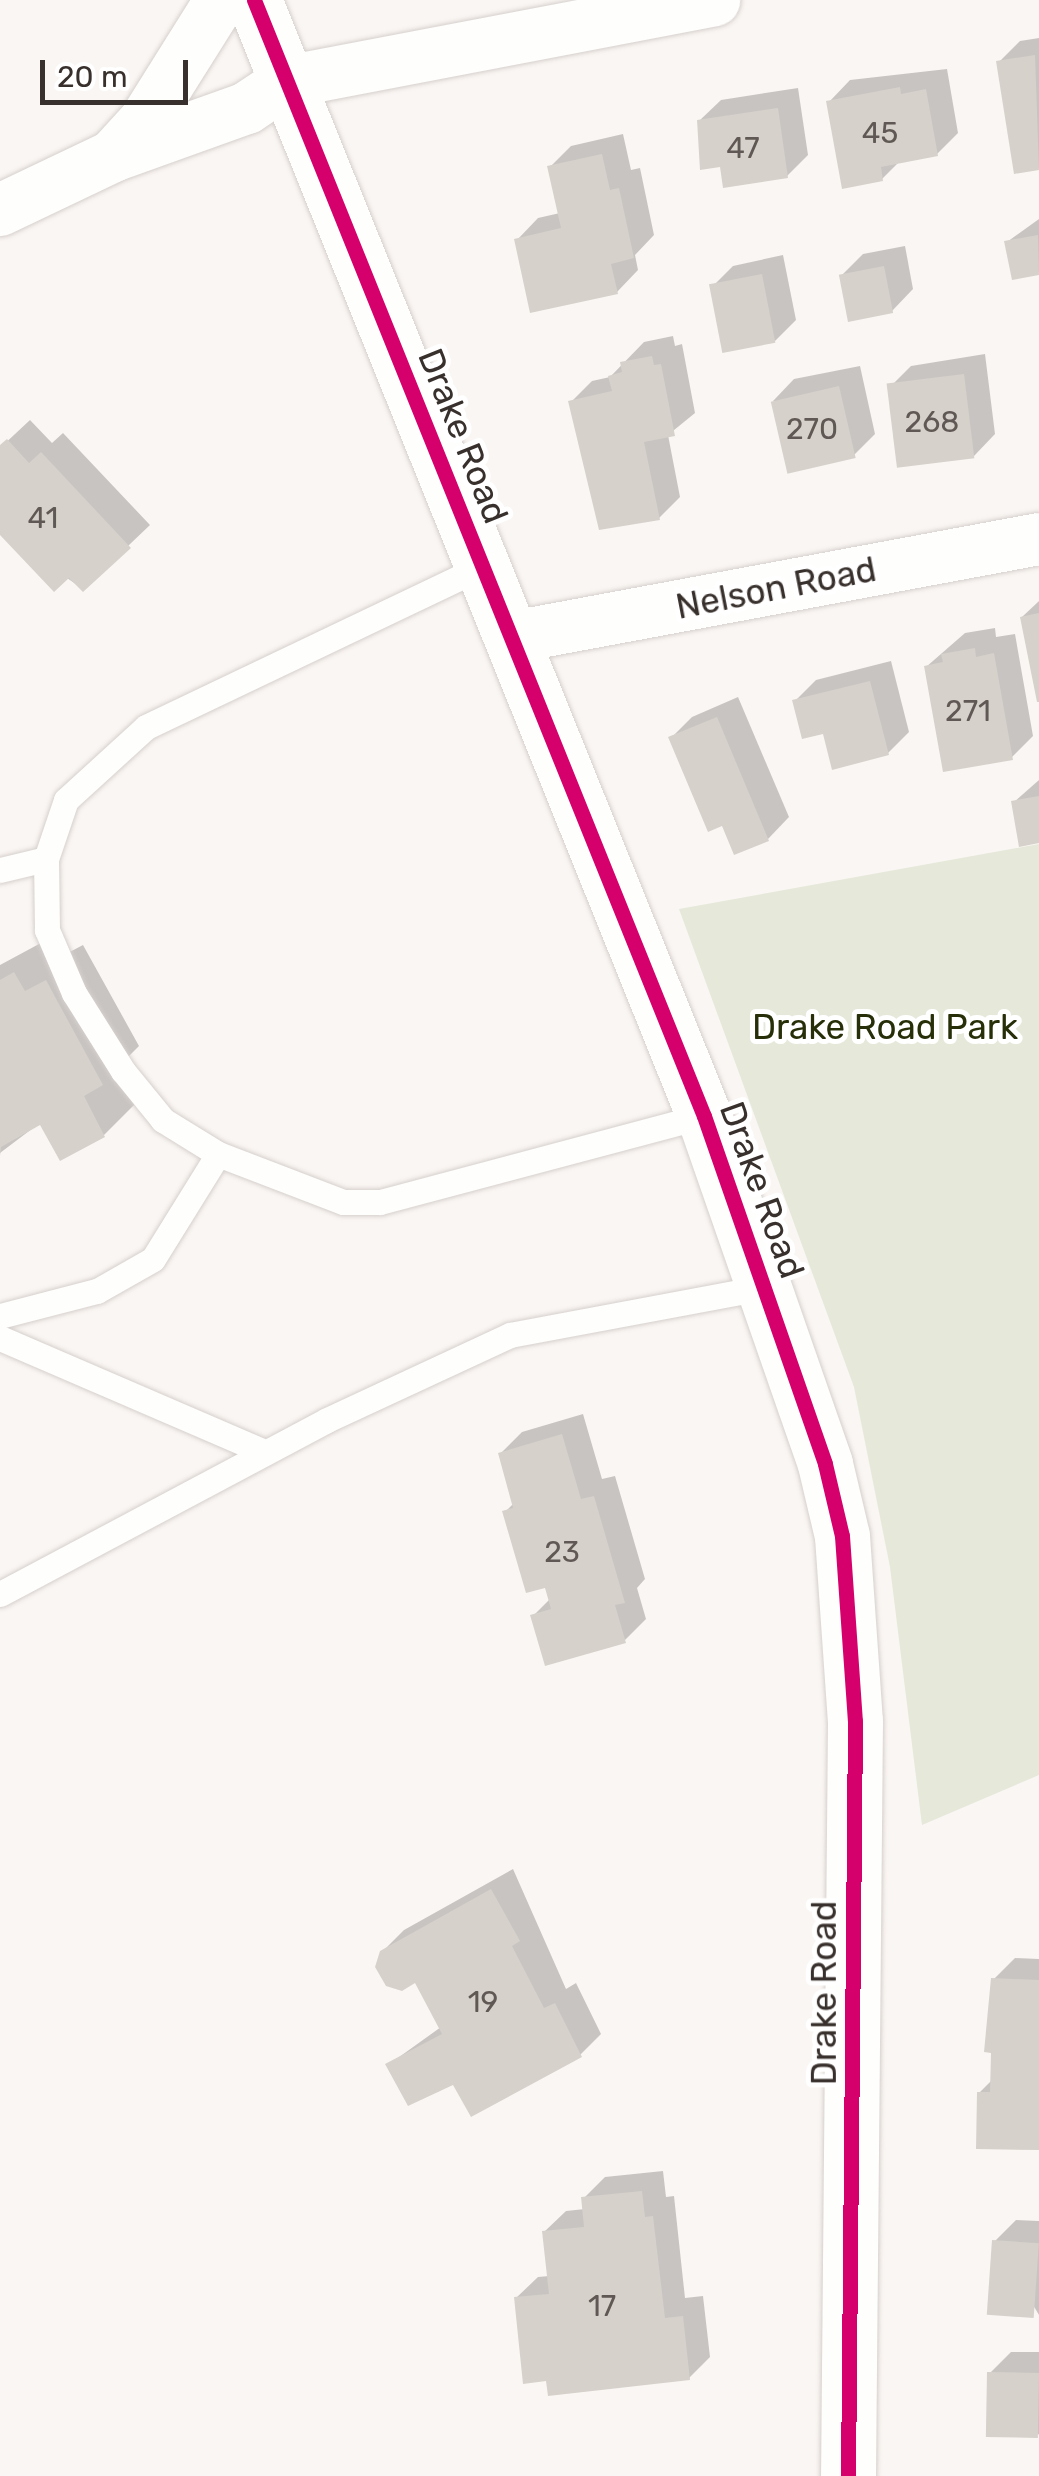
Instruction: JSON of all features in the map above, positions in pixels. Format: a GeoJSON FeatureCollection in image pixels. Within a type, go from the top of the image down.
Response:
{"type":"FeatureCollection","features":[{"type":"Feature","properties":{"kind":"street"},"geometry":{"type":"LineString","coordinates":[[112,156],[144,121],[222,0]]}},
{"type":"Feature","properties":{"kind":"street","name":"Drake Road"},"geometry":{"type":"LineString","coordinates":[[254,0],[704,1116],[826,1464],[842,1536],[855,1740],[848,2476]]}},
{"type":"Feature","properties":{"kind":"street"},"geometry":{"type":"LineString","coordinates":[[0,210],[112,156],[247,108],[286,82],[714,0]]}},
{"type":"Feature","properties":{"kind":"street","name":"Nelson Road"},"geometry":{"type":"LineString","coordinates":[[513,637],[1039,539]]}},
{"type":"Feature","properties":{"kind":"lane"},"geometry":{"type":"LineString","coordinates":[[484,566],[146,727],[66,800],[46,859],[46,930],[74,993],[123,1071],[164,1120],[218,1154],[343,1202],[380,1202],[704,1116]]}},
{"type":"Feature","properties":{"kind":"lane"},"geometry":{"type":"LineString","coordinates":[[0,870],[46,859]]}},
{"type":"Feature","properties":{"kind":"lane"},"geometry":{"type":"LineString","coordinates":[[0,1316],[97,1291],[152,1258],[218,1154]]}},
{"type":"Feature","properties":{"kind":"lane"},"geometry":{"type":"LineString","coordinates":[[0,1594],[266,1452],[510,1335],[766,1287]]}},
{"type":"Feature","properties":{"kind":"lane"},"geometry":{"type":"LineString","coordinates":[[0,1338],[266,1452]]}},
{"type":"Feature","properties":{"kind":"green space","name":"Drake Road Park"},"geometry":{"type":"Polygon","coordinates":[[[1039,844],[1039,1775],[922,1825],[890,1567],[854,1387],[679,909],[1039,844]]]}},
{"type":"Feature","properties":{"kind":"building"},"geometry":{"type":"Polygon","coordinates":[[[1035,55],[1039,170],[1014,174],[996,61],[1035,55]]]}},
{"type":"Feature","properties":{"kind":"building"},"geometry":{"type":"Polygon","coordinates":[[[900,87],[901,94],[926,89],[938,156],[881,167],[883,181],[842,189],[826,101],[900,87]]]}},
{"type":"Feature","properties":{"kind":"building"},"geometry":{"type":"Polygon","coordinates":[[[778,108],[788,178],[723,188],[720,167],[700,170],[697,120],[778,108]]]}},
{"type":"Feature","properties":{"kind":"building"},"geometry":{"type":"Polygon","coordinates":[[[602,154],[610,190],[619,188],[634,258],[611,264],[618,294],[530,313],[514,239],[561,228],[547,166],[602,154]]]}},
{"type":"Feature","properties":{"kind":"building"},"geometry":{"type":"Polygon","coordinates":[[[1038,235],[1039,275],[1012,280],[1004,241],[1038,235]]]}},
{"type":"Feature","properties":{"kind":"building"},"geometry":{"type":"Polygon","coordinates":[[[884,266],[893,313],[848,322],[839,275],[884,266]]]}},
{"type":"Feature","properties":{"kind":"building"},"geometry":{"type":"Polygon","coordinates":[[[762,274],[775,343],[722,353],[709,284],[762,274]]]}},
{"type":"Feature","properties":{"kind":"building"},"geometry":{"type":"Polygon","coordinates":[[[652,356],[654,365],[661,364],[675,436],[644,442],[660,520],[599,530],[568,401],[612,391],[608,376],[622,372],[620,362],[652,356]]]}},
{"type":"Feature","properties":{"kind":"building"},"geometry":{"type":"Polygon","coordinates":[[[964,374],[974,458],[897,468],[887,384],[964,374]]]}},
{"type":"Feature","properties":{"kind":"building"},"geometry":{"type":"Polygon","coordinates":[[[839,386],[856,458],[787,474],[771,402],[839,386]]]}},
{"type":"Feature","properties":{"kind":"building"},"geometry":{"type":"Polygon","coordinates":[[[7,439],[29,463],[41,452],[131,548],[83,592],[69,578],[54,592],[0,535],[0,445],[7,439]]]}},
{"type":"Feature","properties":{"kind":"building"},"geometry":{"type":"Polygon","coordinates":[[[1039,613],[1039,702],[1037,702],[1020,617],[1039,613]]]}},
{"type":"Feature","properties":{"kind":"building"},"geometry":{"type":"Polygon","coordinates":[[[975,648],[976,657],[994,653],[1013,760],[943,772],[924,666],[943,662],[941,654],[975,648]]]}},
{"type":"Feature","properties":{"kind":"building"},"geometry":{"type":"Polygon","coordinates":[[[870,681],[889,755],[832,770],[823,734],[802,739],[792,700],[870,681]]]}},
{"type":"Feature","properties":{"kind":"building"},"geometry":{"type":"Polygon","coordinates":[[[717,717],[769,841],[734,855],[722,826],[708,832],[668,737],[717,717]]]}},
{"type":"Feature","properties":{"kind":"building"},"geometry":{"type":"Polygon","coordinates":[[[1039,796],[1039,843],[1019,847],[1011,801],[1039,796]]]}},
{"type":"Feature","properties":{"kind":"building"},"geometry":{"type":"Polygon","coordinates":[[[14,972],[25,991],[46,980],[103,1085],[84,1096],[105,1137],[60,1161],[40,1125],[1,1147],[0,1156],[0,980],[14,972]]]}},
{"type":"Feature","properties":{"kind":"building"},"geometry":{"type":"Polygon","coordinates":[[[562,1434],[581,1499],[594,1496],[625,1603],[615,1605],[626,1643],[545,1666],[530,1615],[551,1609],[545,1588],[526,1593],[502,1511],[513,1508],[498,1453],[562,1434]]]}},
{"type":"Feature","properties":{"kind":"building"},"geometry":{"type":"Polygon","coordinates":[[[491,1889],[520,1941],[512,1946],[544,2008],[555,2003],[582,2057],[471,2117],[453,2085],[408,2106],[385,2064],[442,2034],[415,1983],[402,1991],[386,1986],[375,1967],[380,1951],[491,1889]]]}},
{"type":"Feature","properties":{"kind":"building"},"geometry":{"type":"Polygon","coordinates":[[[991,1978],[1039,1980],[1039,2150],[976,2149],[977,2092],[990,2092],[991,2053],[984,2052],[991,1978]]]}},
{"type":"Feature","properties":{"kind":"building"},"geometry":{"type":"Polygon","coordinates":[[[642,2191],[645,2217],[653,2216],[665,2318],[683,2316],[690,2380],[548,2396],[546,2381],[523,2384],[514,2297],[549,2294],[542,2231],[584,2227],[581,2197],[642,2191]]]}},
{"type":"Feature","properties":{"kind":"building"},"geometry":{"type":"Polygon","coordinates":[[[992,2240],[1039,2243],[1034,2318],[987,2315],[992,2240]]]}},
{"type":"Feature","properties":{"kind":"building"},"geometry":{"type":"Polygon","coordinates":[[[987,2372],[1039,2373],[1038,2438],[986,2437],[987,2372]]]}},
{"type":"Feature","properties":{"kind":"cycle path"},"geometry":{"type":"LineString","coordinates":[[254,0],[704,1116],[825,1464],[842,1536],[855,1721],[848,2476]]}}]}
